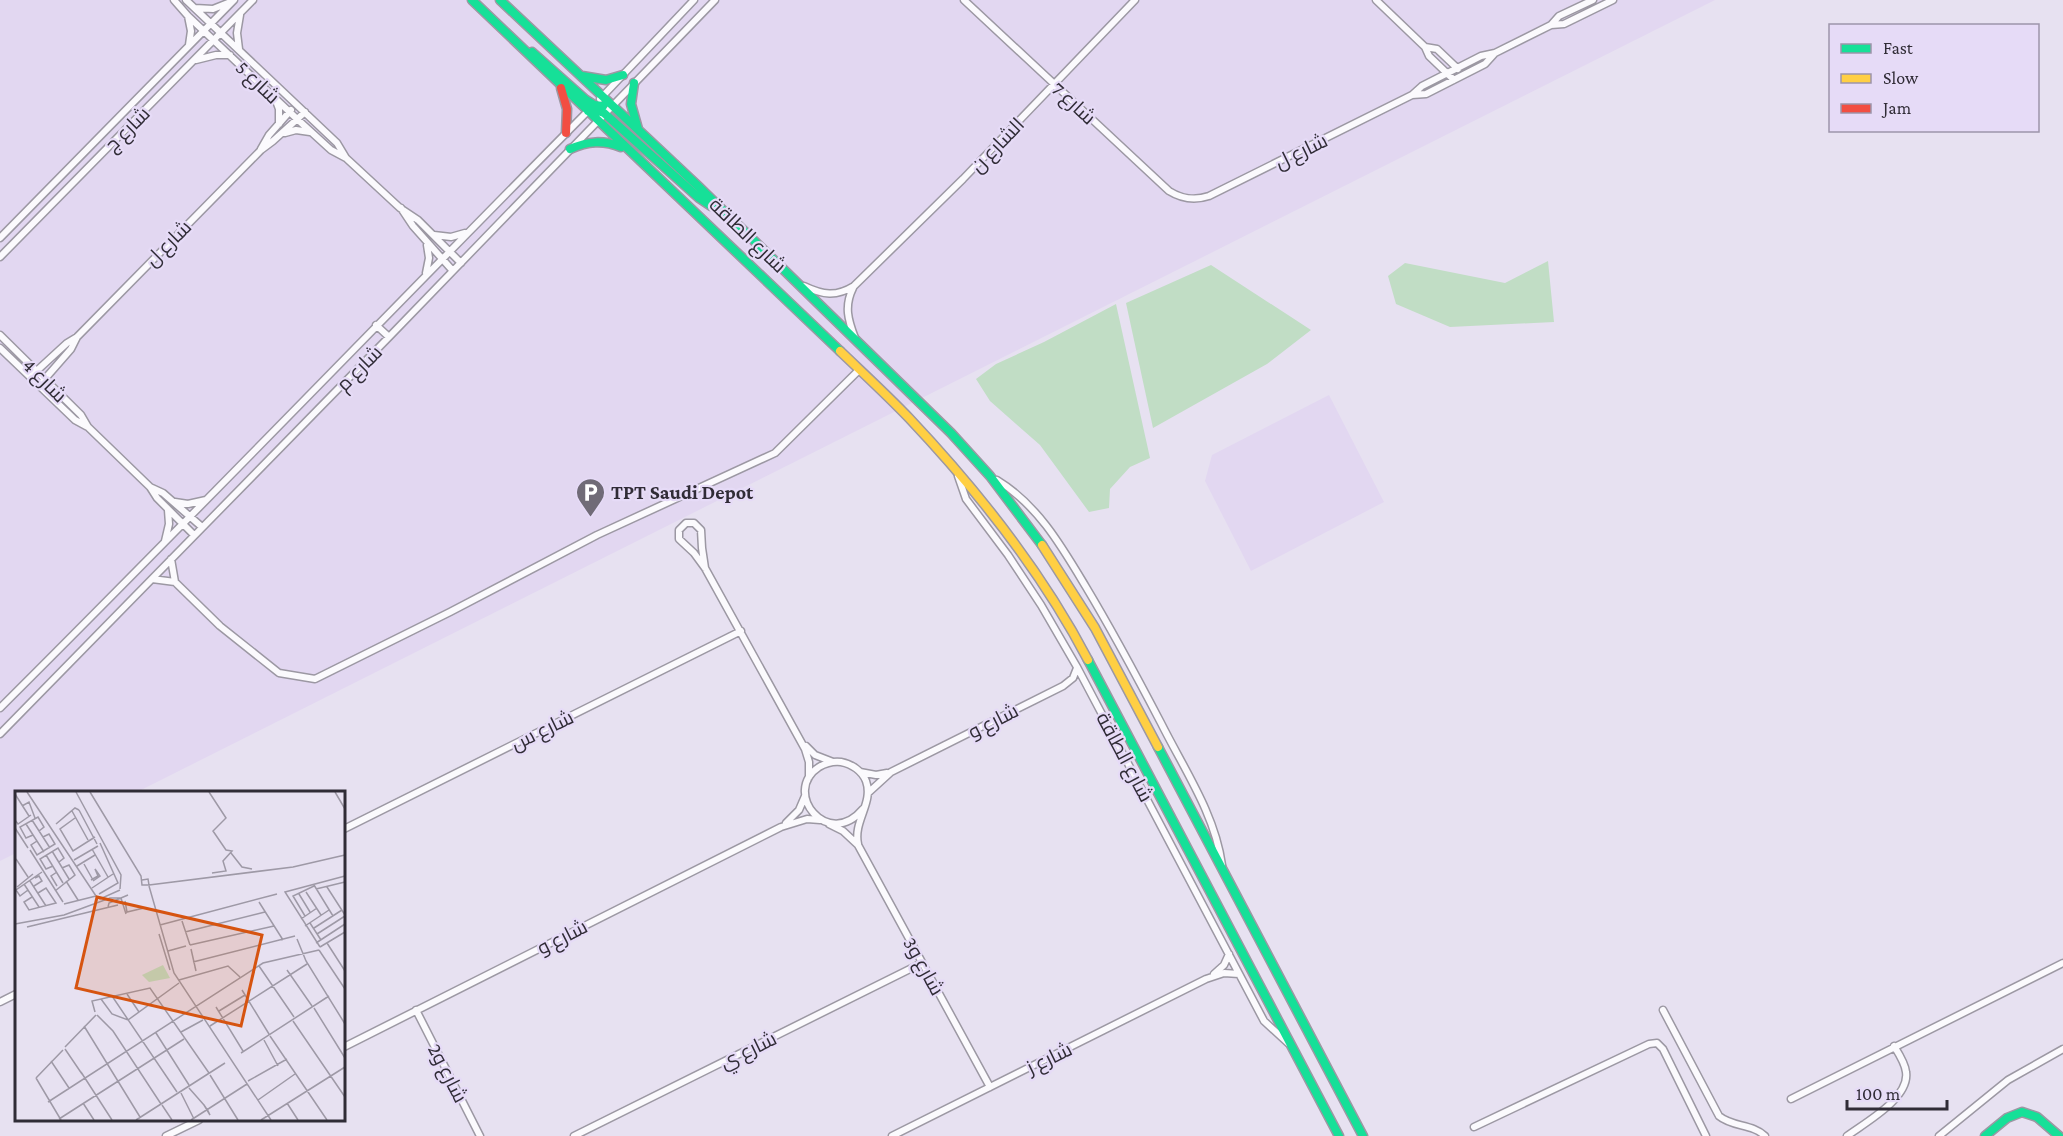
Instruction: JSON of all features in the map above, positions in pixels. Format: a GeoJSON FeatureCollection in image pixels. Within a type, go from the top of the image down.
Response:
{"type":"FeatureCollection","features":[{"type":"Feature","properties":{"kind":"main road","name":"شارع الطاقة"},"geometry":{"type":"LineString","coordinates":[[472,0],[560,86],[591,108],[597,120],[907,416],[956,470],[1007,533],[1043,584],[1076,637],[1339,1136]]}},
{"type":"Feature","properties":{"kind":"main road","name":"شارع الطاقة"},"geometry":{"type":"LineString","coordinates":[[500,0],[698,186],[728,218],[855,338],[951,433],[990,476],[1062,574],[1095,628],[1363,1136]]}},
{"type":"Feature","properties":{"kind":"main road"},"geometry":{"type":"LineString","coordinates":[[502,28],[538,56],[591,108],[604,113],[699,198],[728,218]]}},
{"type":"Feature","properties":{"kind":"main road"},"geometry":{"type":"LineString","coordinates":[[579,75],[596,80],[623,75]]}},
{"type":"Feature","properties":{"kind":"main road"},"geometry":{"type":"LineString","coordinates":[[634,83],[631,104],[641,134]]}},
{"type":"Feature","properties":{"kind":"main road"},"geometry":{"type":"LineString","coordinates":[[560,86],[567,109],[566,133]]}},
{"type":"Feature","properties":{"kind":"main road"},"geometry":{"type":"LineString","coordinates":[[591,108],[611,106]]}},
{"type":"Feature","properties":{"kind":"main road"},"geometry":{"type":"LineString","coordinates":[[570,149],[580,144],[601,141],[612,143],[631,152]]}},
{"type":"Feature","properties":{"kind":"main road"},"geometry":{"type":"LineString","coordinates":[[1985,1136],[2013,1114],[2024,1111],[2038,1116],[2058,1136]]}},
{"type":"Feature","properties":{"kind":"street","name":"شارع 5"},"geometry":{"type":"LineString","coordinates":[[174,0],[289,112],[331,150],[346,158],[400,208],[418,220],[461,263]]}},
{"type":"Feature","properties":{"kind":"street","name":"شارع 5"},"geometry":{"type":"LineString","coordinates":[[186,0],[337,143],[346,158]]}},
{"type":"Feature","properties":{"kind":"street"},"geometry":{"type":"LineString","coordinates":[[195,8],[213,9],[234,0]]}},
{"type":"Feature","properties":{"kind":"street","name":"شارع ج"},"geometry":{"type":"LineString","coordinates":[[0,238],[234,0]]}},
{"type":"Feature","properties":{"kind":"street","name":"شارع ج"},"geometry":{"type":"LineString","coordinates":[[0,257],[253,0]]}},
{"type":"Feature","properties":{"kind":"street"},"geometry":{"type":"LineString","coordinates":[[507,0],[511,11]]}},
{"type":"Feature","properties":{"kind":"street","name":"شارع م"},"geometry":{"type":"LineString","coordinates":[[0,708],[164,544],[694,0]]}},
{"type":"Feature","properties":{"kind":"street","name":"شارع م"},"geometry":{"type":"LineString","coordinates":[[0,734],[715,0]]}},
{"type":"Feature","properties":{"kind":"street","name":"شارع 7"},"geometry":{"type":"LineString","coordinates":[[964,0],[1169,191],[1188,199]]}},
{"type":"Feature","properties":{"kind":"street","name":"الشارع ن"},"geometry":{"type":"LineString","coordinates":[[796,282],[825,294],[835,295],[854,286],[1055,85],[1135,0]]}},
{"type":"Feature","properties":{"kind":"street"},"geometry":{"type":"LineString","coordinates":[[1376,0],[1425,47],[1429,56],[1454,80]]}},
{"type":"Feature","properties":{"kind":"street"},"geometry":{"type":"LineString","coordinates":[[1591,0],[1598,8]]}},
{"type":"Feature","properties":{"kind":"street","name":"شارع ل"},"geometry":{"type":"LineString","coordinates":[[1188,199],[1209,196],[1412,95],[1422,86],[1446,73],[1481,56],[1495,53],[1551,25],[1560,16],[1591,0]]}},
{"type":"Feature","properties":{"kind":"street","name":"شارع ل"},"geometry":{"type":"LineString","coordinates":[[1551,25],[1564,24],[1608,1]]}},
{"type":"Feature","properties":{"kind":"street"},"geometry":{"type":"LineString","coordinates":[[239,50],[237,33],[241,14]]}},
{"type":"Feature","properties":{"kind":"street"},"geometry":{"type":"LineString","coordinates":[[188,16],[191,31],[189,47]]}},
{"type":"Feature","properties":{"kind":"street"},"geometry":{"type":"LineString","coordinates":[[1425,47],[1437,49],[1464,75]]}},
{"type":"Feature","properties":{"kind":"street","name":"شارع ل"},"geometry":{"type":"LineString","coordinates":[[1412,95],[1426,94],[1464,75],[1485,64],[1495,53]]}},
{"type":"Feature","properties":{"kind":"street"},"geometry":{"type":"LineString","coordinates":[[196,60],[216,55],[230,55]]}},
{"type":"Feature","properties":{"kind":"street"},"geometry":{"type":"LineString","coordinates":[[273,96],[279,109],[279,124]]}},
{"type":"Feature","properties":{"kind":"street"},"geometry":{"type":"LineString","coordinates":[[131,104],[141,114]]}},
{"type":"Feature","properties":{"kind":"street","name":"شارع ل"},"geometry":{"type":"LineString","coordinates":[[261,150],[268,135],[297,105]]}},
{"type":"Feature","properties":{"kind":"street","name":"شارع ل"},"geometry":{"type":"LineString","coordinates":[[30,377],[77,337],[261,150],[305,112]]}},
{"type":"Feature","properties":{"kind":"street"},"geometry":{"type":"LineString","coordinates":[[281,134],[296,130],[311,132]]}},
{"type":"Feature","properties":{"kind":"street"},"geometry":{"type":"LineString","coordinates":[[64,171],[74,181]]}},
{"type":"Feature","properties":{"kind":"street","name":"شارع 5"},"geometry":{"type":"LineString","coordinates":[[400,208],[426,242],[453,271]]}},
{"type":"Feature","properties":{"kind":"street"},"geometry":{"type":"LineString","coordinates":[[433,235],[451,237],[468,232]]}},
{"type":"Feature","properties":{"kind":"street"},"geometry":{"type":"LineString","coordinates":[[426,242],[429,258],[426,275]]}},
{"type":"Feature","properties":{"kind":"street"},"geometry":{"type":"LineString","coordinates":[[854,286],[848,297],[847,307],[855,338]]}},
{"type":"Feature","properties":{"kind":"street"},"geometry":{"type":"LineString","coordinates":[[376,326],[389,337]]}},
{"type":"Feature","properties":{"kind":"street","name":"شارع 4"},"geometry":{"type":"LineString","coordinates":[[0,335],[81,415],[88,427],[150,487],[157,498],[194,535]]}},
{"type":"Feature","properties":{"kind":"street","name":"شارع ل"},"geometry":{"type":"LineString","coordinates":[[38,385],[71,349],[77,337]]}},
{"type":"Feature","properties":{"kind":"street","name":"شارع 4"},"geometry":{"type":"LineString","coordinates":[[0,348],[75,420],[88,427]]}},
{"type":"Feature","properties":{"kind":"street"},"geometry":{"type":"LineString","coordinates":[[171,559],[175,582],[220,626],[279,673],[315,679],[597,535],[775,453],[860,370]]}},
{"type":"Feature","properties":{"kind":"street"},"geometry":{"type":"LineString","coordinates":[[257,448],[269,459]]}},
{"type":"Feature","properties":{"kind":"street","name":"شارع الطاقة"},"geometry":{"type":"LineString","coordinates":[[956,470],[966,499],[1008,555],[1041,605],[1077,667],[1264,1021],[1291,1045]]}},
{"type":"Feature","properties":{"kind":"street","name":"شارع الطاقة"},"geometry":{"type":"LineString","coordinates":[[990,476],[1013,490],[1046,525],[1115,634],[1214,825],[1222,868]]}},
{"type":"Feature","properties":{"kind":"street","name":"شارع 4"},"geometry":{"type":"LineString","coordinates":[[150,487],[163,493],[202,527]]}},
{"type":"Feature","properties":{"kind":"street"},"geometry":{"type":"LineString","coordinates":[[173,501],[195,503],[209,498]]}},
{"type":"Feature","properties":{"kind":"street"},"geometry":{"type":"LineString","coordinates":[[164,544],[168,531],[168,509]]}},
{"type":"Feature","properties":{"kind":"street"},"geometry":{"type":"LineString","coordinates":[[705,568],[701,530],[694,523],[686,523],[679,530],[679,540],[694,553],[705,568],[801,741],[809,762],[805,796],[807,805],[820,820],[829,824],[849,822],[863,809]]}},
{"type":"Feature","properties":{"kind":"street"},"geometry":{"type":"LineString","coordinates":[[152,579],[175,582]]}},
{"type":"Feature","properties":{"kind":"street","name":"شارع س"},"geometry":{"type":"LineString","coordinates":[[345,829],[741,631]]}},
{"type":"Feature","properties":{"kind":"street","name":"شارع و"},"geometry":{"type":"LineString","coordinates":[[1063,686],[1073,678],[1077,667]]}},
{"type":"Feature","properties":{"kind":"street","name":"شارع و"},"geometry":{"type":"LineString","coordinates":[[860,772],[876,775],[891,772],[1063,686],[1078,682],[1087,685]]}},
{"type":"Feature","properties":{"kind":"street"},"geometry":{"type":"LineString","coordinates":[[801,741],[815,755],[853,766],[866,782],[868,793],[858,827],[858,845]]}},
{"type":"Feature","properties":{"kind":"street"},"geometry":{"type":"LineString","coordinates":[[809,777],[816,769],[834,762]]}},
{"type":"Feature","properties":{"kind":"street","name":"شارع و"},"geometry":{"type":"LineString","coordinates":[[868,793],[891,772]]}},
{"type":"Feature","properties":{"kind":"street","name":"شارع و"},"geometry":{"type":"LineString","coordinates":[[781,827],[795,815],[805,796]]}},
{"type":"Feature","properties":{"kind":"street","name":"شارع و"},"geometry":{"type":"LineString","coordinates":[[345,1046],[781,827],[807,819],[820,820]]}},
{"type":"Feature","properties":{"kind":"street","name":"شارع و3"},"geometry":{"type":"LineString","coordinates":[[829,824],[843,831],[858,845],[990,1087]]}},
{"type":"Feature","properties":{"kind":"street","name":"شارع ز"},"geometry":{"type":"LineString","coordinates":[[1206,979],[1224,965],[1229,954]]}},
{"type":"Feature","properties":{"kind":"street","name":"شارع ي"},"geometry":{"type":"LineString","coordinates":[[574,1136],[922,963]]}},
{"type":"Feature","properties":{"kind":"street"},"geometry":{"type":"LineString","coordinates":[[1791,1098],[2063,963]]}},
{"type":"Feature","properties":{"kind":"street","name":"شارع ز"},"geometry":{"type":"LineString","coordinates":[[891,1136],[1206,979],[1224,974],[1239,974]]}},
{"type":"Feature","properties":{"kind":"street"},"geometry":{"type":"LineString","coordinates":[[0,1002],[15,994]]}},
{"type":"Feature","properties":{"kind":"street","name":"شارع و2"},"geometry":{"type":"LineString","coordinates":[[416,1010],[480,1136]]}},
{"type":"Feature","properties":{"kind":"street"},"geometry":{"type":"LineString","coordinates":[[1663,1010],[1719,1116],[1726,1121],[1759,1131],[1765,1136]]}},
{"type":"Feature","properties":{"kind":"street"},"geometry":{"type":"LineString","coordinates":[[1474,1127],[1649,1044],[1657,1043],[1663,1049],[1706,1136]]}},
{"type":"Feature","properties":{"kind":"street"},"geometry":{"type":"LineString","coordinates":[[1847,1136],[1893,1101],[1904,1088],[1906,1072],[1894,1046]]}},
{"type":"Feature","properties":{"kind":"street"},"geometry":{"type":"LineString","coordinates":[[1938,1136],[2008,1080],[2063,1049]]}},
{"type":"Feature","properties":{"kind":"street"},"geometry":{"type":"LineString","coordinates":[[166,1136],[194,1121]]}},
{"type":"Feature","properties":{"kind":"shaded area"},"geometry":{"type":"Polygon","coordinates":[[[0,0],[1715,0],[139,791],[15,791],[15,854],[0,861],[0,0]]]}},
{"type":"Feature","properties":{"kind":"shaded area"},"geometry":{"type":"Polygon","coordinates":[[[1329,395],[1384,502],[1251,571],[1205,481],[1212,455],[1329,395]]]}},
{"type":"Feature","properties":{"kind":"green space"},"geometry":{"type":"Polygon","coordinates":[[[1548,261],[1554,322],[1450,327],[1396,304],[1388,276],[1405,263],[1505,283],[1548,261]]]}},
{"type":"Feature","properties":{"kind":"green space"},"geometry":{"type":"Polygon","coordinates":[[[1211,265],[1311,330],[1267,364],[1153,428],[1126,303],[1211,265]]]}},
{"type":"Feature","properties":{"kind":"green space"},"geometry":{"type":"Polygon","coordinates":[[[1116,304],[1150,458],[1130,467],[1110,489],[1109,508],[1089,512],[1040,445],[990,401],[976,379],[996,364],[1116,304]]]}},
{"type":"Feature","properties":{"kind":"traffic: fast"},"geometry":{"type":"LineString","coordinates":[[472,0],[840,351]]}},
{"type":"Feature","properties":{"kind":"traffic: fast"},"geometry":{"type":"LineString","coordinates":[[500,0],[698,186],[951,433],[990,476],[1042,545]]}},
{"type":"Feature","properties":{"kind":"traffic: fast"},"geometry":{"type":"LineString","coordinates":[[532,52],[586,100],[594,105],[603,106]]}},
{"type":"Feature","properties":{"kind":"traffic: fast"},"geometry":{"type":"LineString","coordinates":[[582,76],[606,80],[623,75]]}},
{"type":"Feature","properties":{"kind":"traffic: fast"},"geometry":{"type":"LineString","coordinates":[[634,83],[631,104],[638,129]]}},
{"type":"Feature","properties":{"kind":"traffic: fast"},"geometry":{"type":"LineString","coordinates":[[588,111],[595,110],[604,113],[699,198],[711,206]]}},
{"type":"Feature","properties":{"kind":"traffic: fast"},"geometry":{"type":"LineString","coordinates":[[570,149],[596,142],[621,147]]}},
{"type":"Feature","properties":{"kind":"traffic: fast"},"geometry":{"type":"LineString","coordinates":[[1088,660],[1339,1136]]}},
{"type":"Feature","properties":{"kind":"traffic: fast"},"geometry":{"type":"LineString","coordinates":[[1158,747],[1363,1136]]}},
{"type":"Feature","properties":{"kind":"traffic: fast"},"geometry":{"type":"LineString","coordinates":[[1985,1136],[2007,1118],[2022,1112],[2037,1117],[2059,1136]]}},
{"type":"Feature","properties":{"kind":"traffic: slow"},"geometry":{"type":"LineString","coordinates":[[840,351],[909,418],[983,503],[1050,595],[1088,660]]}},
{"type":"Feature","properties":{"kind":"traffic: slow"},"geometry":{"type":"LineString","coordinates":[[1042,545],[1095,628],[1158,747]]}},
{"type":"Feature","properties":{"kind":"traffic: jam"},"geometry":{"type":"LineString","coordinates":[[561,88],[567,109],[566,133]]}},
{"type":"Feature","properties":{"kind":"place","name":"TPT Saudi Depot"},"geometry":{"type":"Point","coordinates":[590,518]}}]}
